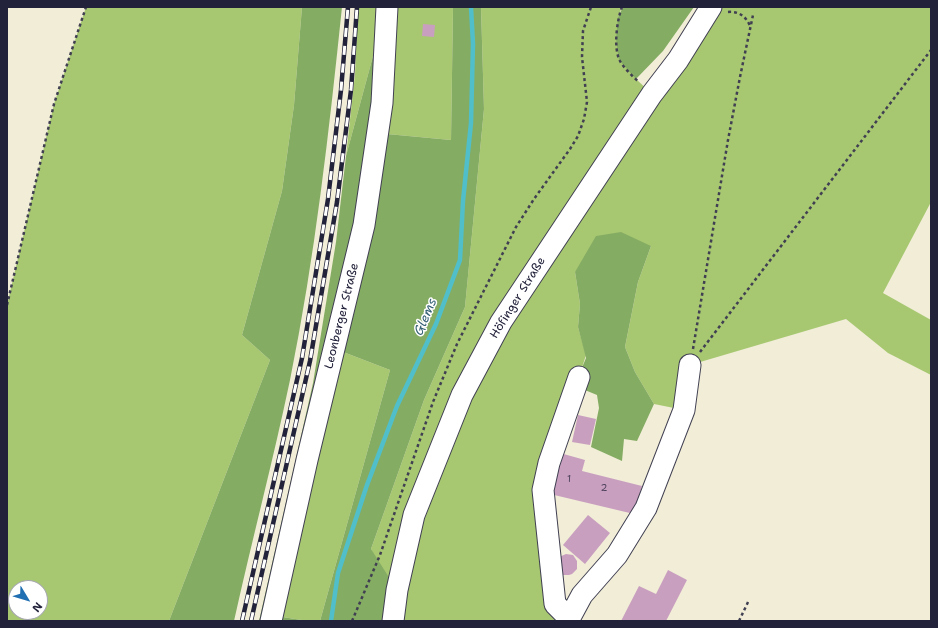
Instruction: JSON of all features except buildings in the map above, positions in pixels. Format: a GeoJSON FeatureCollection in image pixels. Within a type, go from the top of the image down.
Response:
{"type":"FeatureCollection","features":[{"type":"Feature","properties":{"kind":"street","name":"Leonberger Straße"},"geometry":{"type":"LineString","coordinates":[[271,621],[307,460],[364,225],[382,103],[387,7]]}},
{"type":"Feature","properties":{"kind":"street","name":"Höfinger Straße"},"geometry":{"type":"LineString","coordinates":[[393,621],[397,590],[414,515],[462,395],[501,322],[652,94],[717,9]]}},
{"type":"Feature","properties":{"kind":"street"},"geometry":{"type":"LineString","coordinates":[[579,377],[549,463],[543,490],[555,604],[568,620],[582,595],[618,555],[646,508],[684,410],[690,365]]}},
{"type":"Feature","properties":{"kind":"path"},"geometry":{"type":"LineString","coordinates":[[7,305],[54,104],[86,7]]}},
{"type":"Feature","properties":{"kind":"path"},"geometry":{"type":"LineString","coordinates":[[352,621],[380,555],[432,402],[457,344],[516,227],[578,136],[584,120],[587,102],[582,57],[583,31],[591,7]]}},
{"type":"Feature","properties":{"kind":"path"},"geometry":{"type":"LineString","coordinates":[[622,7],[618,17],[616,39],[619,60],[652,94]]}},
{"type":"Feature","properties":{"kind":"path"},"geometry":{"type":"LineString","coordinates":[[717,9],[734,11],[742,15],[748,21],[750,26]]}},
{"type":"Feature","properties":{"kind":"path"},"geometry":{"type":"LineString","coordinates":[[690,365],[728,140],[753,15]]}},
{"type":"Feature","properties":{"kind":"path"},"geometry":{"type":"LineString","coordinates":[[690,365],[931,50]]}},
{"type":"Feature","properties":{"kind":"path"},"geometry":{"type":"LineString","coordinates":[[739,621],[749,600]]}},
{"type":"Feature","properties":{"kind":"green space"},"geometry":{"type":"Polygon","coordinates":[[[86,7],[302,7],[294,105],[282,191],[242,335],[270,360],[169,621],[7,621],[7,305],[54,104],[86,7]]]}},
{"type":"Feature","properties":{"kind":"green space"},"geometry":{"type":"Polygon","coordinates":[[[302,7],[342,7],[314,241],[290,380],[234,621],[169,621],[270,360],[242,335],[282,191],[294,105],[302,7]]]}},
{"type":"Feature","properties":{"kind":"green space"},"geometry":{"type":"Polygon","coordinates":[[[358,7],[383,7],[383,19],[346,156],[355,74],[358,7]]]}},
{"type":"Feature","properties":{"kind":"green space"},"geometry":{"type":"Polygon","coordinates":[[[391,7],[453,7],[451,140],[387,134],[391,7]]]}},
{"type":"Feature","properties":{"kind":"green space"},"geometry":{"type":"Polygon","coordinates":[[[453,7],[481,7],[484,109],[465,307],[424,400],[371,549],[397,590],[393,621],[320,621],[390,370],[338,350],[387,134],[451,140],[453,7]]]}},
{"type":"Feature","properties":{"kind":"green space"},"geometry":{"type":"Polygon","coordinates":[[[481,7],[622,7],[618,17],[636,79],[652,94],[711,7],[931,7],[931,202],[883,293],[931,320],[931,375],[888,353],[846,319],[690,365],[684,410],[654,404],[635,372],[625,347],[638,282],[651,246],[575,272],[580,304],[578,327],[586,355],[543,490],[569,618],[568,621],[393,621],[371,549],[424,400],[465,307],[484,109],[481,7]]]}},
{"type":"Feature","properties":{"kind":"green space"},"geometry":{"type":"Polygon","coordinates":[[[623,7],[694,7],[663,51],[636,79],[619,60],[616,39],[618,17],[623,7]]]}},
{"type":"Feature","properties":{"kind":"green space"},"geometry":{"type":"Polygon","coordinates":[[[383,19],[379,101],[276,616],[308,621],[259,621],[313,383],[336,242],[346,156],[383,19]]]}},
{"type":"Feature","properties":{"kind":"green space"},"geometry":{"type":"Polygon","coordinates":[[[621,232],[651,246],[638,282],[625,347],[635,372],[654,404],[637,441],[624,439],[622,461],[591,447],[599,408],[597,395],[580,388],[579,375],[586,358],[578,327],[580,304],[575,272],[596,236],[621,232]]]}},
{"type":"Feature","properties":{"kind":"green space"},"geometry":{"type":"Polygon","coordinates":[[[338,350],[390,370],[320,621],[308,621],[276,616],[338,350]]]}},
{"type":"Feature","properties":{"kind":"waterway","name":"Glems"},"geometry":{"type":"LineString","coordinates":[[331,621],[338,573],[367,485],[397,406],[436,324],[460,260],[463,201],[471,123],[473,44],[471,7]]}},
{"type":"Feature","properties":{"kind":"railway"},"geometry":{"type":"LineString","coordinates":[[242,621],[302,358],[328,199],[341,90],[348,7]]}},
{"type":"Feature","properties":{"kind":"railway"},"geometry":{"type":"LineString","coordinates":[[251,621],[310,361],[337,202],[351,90],[357,7]]}}]}
